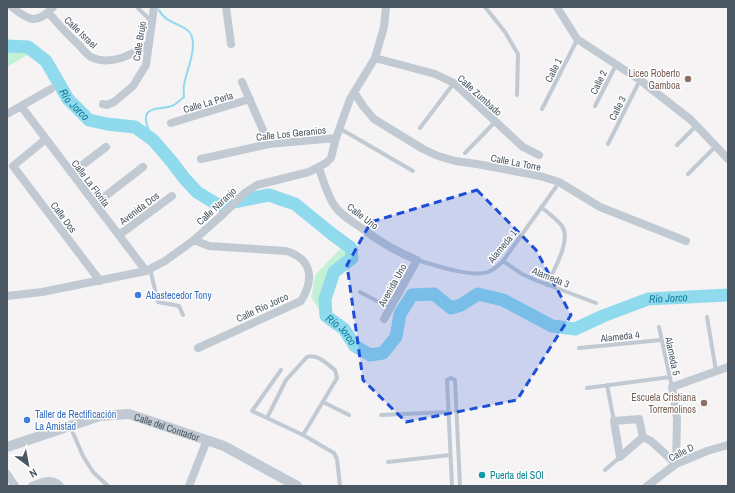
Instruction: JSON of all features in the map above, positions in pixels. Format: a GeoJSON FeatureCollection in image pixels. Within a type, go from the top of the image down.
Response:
{"type":"FeatureCollection","features":[{"type":"Feature","properties":{"kind":"street"},"geometry":{"type":"LineString","coordinates":[[12,7],[31,20],[38,18],[51,10]]}},
{"type":"Feature","properties":{"kind":"street","name":"Calle Brujo"},"geometry":{"type":"LineString","coordinates":[[103,104],[107,105],[114,102],[133,86],[146,65],[154,7]]}},
{"type":"Feature","properties":{"kind":"street"},"geometry":{"type":"LineString","coordinates":[[226,7],[231,44]]}},
{"type":"Feature","properties":{"kind":"street","name":"Calle Naranjo"},"geometry":{"type":"LineString","coordinates":[[7,296],[42,292],[148,270],[164,261],[194,240],[246,192],[257,186],[319,168],[331,158],[339,128],[354,92],[375,58],[384,28],[386,7]]}},
{"type":"Feature","properties":{"kind":"street"},"geometry":{"type":"LineString","coordinates":[[557,7],[578,39],[640,80],[691,120],[728,159]]}},
{"type":"Feature","properties":{"kind":"street","name":"Calle Israel"},"geometry":{"type":"LineString","coordinates":[[51,10],[61,27],[90,56],[100,60],[124,57],[149,44]]}},
{"type":"Feature","properties":{"kind":"street","name":"Calle Zumbado"},"geometry":{"type":"LineString","coordinates":[[375,58],[435,74],[454,83],[523,147],[539,155]]}},
{"type":"Feature","properties":{"kind":"street"},"geometry":{"type":"LineString","coordinates":[[242,82],[269,144]]}},
{"type":"Feature","properties":{"kind":"street"},"geometry":{"type":"LineString","coordinates":[[7,114],[51,89]]}},
{"type":"Feature","properties":{"kind":"street","name":"Calle La Torre"},"geometry":{"type":"LineString","coordinates":[[354,92],[374,119],[423,149],[438,156],[455,161],[540,176],[559,182],[600,207],[686,241]]}},
{"type":"Feature","properties":{"kind":"street","name":"Calle La Perla"},"geometry":{"type":"LineString","coordinates":[[171,123],[250,99]]}},
{"type":"Feature","properties":{"kind":"street","name":"Calle La Florita"},"geometry":{"type":"LineString","coordinates":[[21,106],[119,235],[148,270]]}},
{"type":"Feature","properties":{"kind":"street","name":"Calle Los Geranios"},"geometry":{"type":"LineString","coordinates":[[201,159],[269,144],[336,138]]}},
{"type":"Feature","properties":{"kind":"street","name":"Calle Dos"},"geometry":{"type":"LineString","coordinates":[[46,140],[13,166],[100,281]]}},
{"type":"Feature","properties":{"kind":"street"},"geometry":{"type":"LineString","coordinates":[[72,173],[106,147]]}},
{"type":"Feature","properties":{"kind":"street"},"geometry":{"type":"LineString","coordinates":[[95,204],[143,167]]}},
{"type":"Feature","properties":{"kind":"street","name":"Calle Uno"},"geometry":{"type":"LineString","coordinates":[[319,168],[328,194],[339,211],[386,246],[400,254],[417,260]]}},
{"type":"Feature","properties":{"kind":"street","name":"Avenida Dos"},"geometry":{"type":"LineString","coordinates":[[119,235],[172,196]]}},
{"type":"Feature","properties":{"kind":"street","name":"Calle Río Jorco"},"geometry":{"type":"LineString","coordinates":[[194,240],[210,246],[286,251],[296,254],[304,260],[310,275],[307,291],[300,300],[198,348]]}},
{"type":"Feature","properties":{"kind":"street","name":"Avenida Uno"},"geometry":{"type":"LineString","coordinates":[[384,319],[417,260]]}},
{"type":"Feature","properties":{"kind":"street"},"geometry":{"type":"LineString","coordinates":[[676,464],[677,418],[672,387],[728,367]]}},
{"type":"Feature","properties":{"kind":"street","name":"Calle del Contador"},"geometry":{"type":"LineString","coordinates":[[7,447],[100,416],[129,414],[224,446],[297,486]]}},
{"type":"Feature","properties":{"kind":"street"},"geometry":{"type":"LineString","coordinates":[[620,457],[614,421],[639,419],[643,437]]}},
{"type":"Feature","properties":{"kind":"street"},"geometry":{"type":"LineString","coordinates":[[643,437],[651,441],[676,464]]}},
{"type":"Feature","properties":{"kind":"street"},"geometry":{"type":"LineString","coordinates":[[620,457],[643,437]]}},
{"type":"Feature","properties":{"kind":"street"},"geometry":{"type":"LineString","coordinates":[[189,486],[207,440]]}},
{"type":"Feature","properties":{"kind":"street","name":"Calle D"},"geometry":{"type":"LineString","coordinates":[[647,486],[676,464],[707,451],[728,445]]}},
{"type":"Feature","properties":{"kind":"street"},"geometry":{"type":"LineString","coordinates":[[7,474],[15,486]]}},
{"type":"Feature","properties":{"kind":"street"},"geometry":{"type":"LineString","coordinates":[[32,486],[52,480],[60,486]]}},
{"type":"Feature","properties":{"kind":"lane"},"geometry":{"type":"LineString","coordinates":[[136,7],[152,22]]}},
{"type":"Feature","properties":{"kind":"lane"},"geometry":{"type":"LineString","coordinates":[[485,7],[506,32],[518,54],[517,95]]}},
{"type":"Feature","properties":{"kind":"lane","name":"Calle 1"},"geometry":{"type":"LineString","coordinates":[[542,109],[578,39]]}},
{"type":"Feature","properties":{"kind":"lane","name":"Calle 2"},"geometry":{"type":"LineString","coordinates":[[595,106],[616,64]]}},
{"type":"Feature","properties":{"kind":"lane","name":"Calle 3"},"geometry":{"type":"LineString","coordinates":[[608,144],[640,80]]}},
{"type":"Feature","properties":{"kind":"lane"},"geometry":{"type":"LineString","coordinates":[[420,128],[454,83]]}},
{"type":"Feature","properties":{"kind":"lane"},"geometry":{"type":"LineString","coordinates":[[465,153],[495,122]]}},
{"type":"Feature","properties":{"kind":"lane"},"geometry":{"type":"LineString","coordinates":[[677,145],[697,125]]}},
{"type":"Feature","properties":{"kind":"lane"},"geometry":{"type":"LineString","coordinates":[[339,128],[413,171]]}},
{"type":"Feature","properties":{"kind":"lane"},"geometry":{"type":"LineString","coordinates":[[688,174],[716,146]]}},
{"type":"Feature","properties":{"kind":"lane","name":"Alameda 1"},"geometry":{"type":"LineString","coordinates":[[417,260],[473,274],[487,273],[503,261],[556,187]]}},
{"type":"Feature","properties":{"kind":"lane"},"geometry":{"type":"LineString","coordinates":[[541,207],[562,227],[565,238],[564,247],[547,285]]}},
{"type":"Feature","properties":{"kind":"lane","name":"Alameda 3"},"geometry":{"type":"LineString","coordinates":[[503,261],[522,274],[596,303]]}},
{"type":"Feature","properties":{"kind":"lane"},"geometry":{"type":"LineString","coordinates":[[148,270],[156,300],[161,304],[179,306],[183,315]]}},
{"type":"Feature","properties":{"kind":"lane"},"geometry":{"type":"LineString","coordinates":[[360,292],[390,308]]}},
{"type":"Feature","properties":{"kind":"lane"},"geometry":{"type":"LineString","coordinates":[[707,316],[716,372]]}},
{"type":"Feature","properties":{"kind":"lane","name":"Alameda 5"},"geometry":{"type":"LineString","coordinates":[[659,328],[672,387]]}},
{"type":"Feature","properties":{"kind":"lane","name":"Alameda 4"},"geometry":{"type":"LineString","coordinates":[[579,348],[661,340]]}},
{"type":"Feature","properties":{"kind":"lane"},"geometry":{"type":"LineString","coordinates":[[267,418],[286,380],[306,357],[311,355],[315,356],[335,370],[337,378],[303,435]]}},
{"type":"Feature","properties":{"kind":"lane"},"geometry":{"type":"LineString","coordinates":[[281,370],[252,411],[303,435],[336,456],[340,486]]}},
{"type":"Feature","properties":{"kind":"lane"},"geometry":{"type":"LineString","coordinates":[[587,388],[670,377]]}},
{"type":"Feature","properties":{"kind":"lane"},"geometry":{"type":"LineString","coordinates":[[452,486],[447,380],[451,378],[455,380],[460,486]]}},
{"type":"Feature","properties":{"kind":"lane"},"geometry":{"type":"LineString","coordinates":[[607,385],[614,421]]}},
{"type":"Feature","properties":{"kind":"lane"},"geometry":{"type":"LineString","coordinates":[[323,402],[349,415]]}},
{"type":"Feature","properties":{"kind":"lane"},"geometry":{"type":"LineString","coordinates":[[381,415],[448,412]]}},
{"type":"Feature","properties":{"kind":"lane"},"geometry":{"type":"LineString","coordinates":[[70,426],[83,456],[93,472],[108,486]]}},
{"type":"Feature","properties":{"kind":"lane"},"geometry":{"type":"LineString","coordinates":[[388,462],[450,454]]}},
{"type":"Feature","properties":{"kind":"lane"},"geometry":{"type":"LineString","coordinates":[[605,470],[620,457]]}},
{"type":"Feature","properties":{"kind":"highlighted area"},"geometry":{"type":"Polygon","coordinates":[[[477,190],[536,250],[571,315],[517,400],[406,422],[363,380],[347,265],[371,222],[477,190]]]}},
{"type":"Feature","properties":{"kind":"green space"},"geometry":{"type":"Polygon","coordinates":[[[7,48],[25,50],[29,54],[7,67],[7,48]]]}},
{"type":"Feature","properties":{"kind":"green space"},"geometry":{"type":"Polygon","coordinates":[[[342,247],[348,254],[348,258],[331,270],[322,300],[324,317],[311,297],[315,275],[342,247]]]}},
{"type":"Feature","properties":{"kind":"waterway"},"geometry":{"type":"LineString","coordinates":[[153,140],[147,127],[147,114],[155,109],[174,105],[184,97],[185,79],[192,56],[193,47],[191,34],[186,29],[164,17],[159,10]]}},
{"type":"Feature","properties":{"kind":"waterway","name":"Río Jorco"},"geometry":{"type":"LineString","coordinates":[[7,46],[28,47],[46,61],[68,99],[89,120],[107,124],[135,127],[153,140],[197,192],[218,205],[269,195],[295,204],[351,248],[352,258],[334,272],[325,299],[326,316],[344,329],[355,346],[370,355],[383,353],[396,337],[400,314],[412,295],[434,294],[451,308],[461,305],[478,294],[503,300],[552,326],[575,329],[603,316],[648,299],[728,295]]}},
{"type":"Feature","properties":{"kind":"place","name":"Liceo Roberto Gamboa"},"geometry":{"type":"Point","coordinates":[688,79]}},
{"type":"Feature","properties":{"kind":"place","name":"Abastecedor Tony"},"geometry":{"type":"Point","coordinates":[138,295]}},
{"type":"Feature","properties":{"kind":"place","name":"Escuela Cristiana Torremolinos"},"geometry":{"type":"Point","coordinates":[704,403]}},
{"type":"Feature","properties":{"kind":"place","name":"Taller de Rectificación La Amistad"},"geometry":{"type":"Point","coordinates":[27,420]}},
{"type":"Feature","properties":{"kind":"place","name":"Puerta del SOl"},"geometry":{"type":"Point","coordinates":[482,475]}}]}
